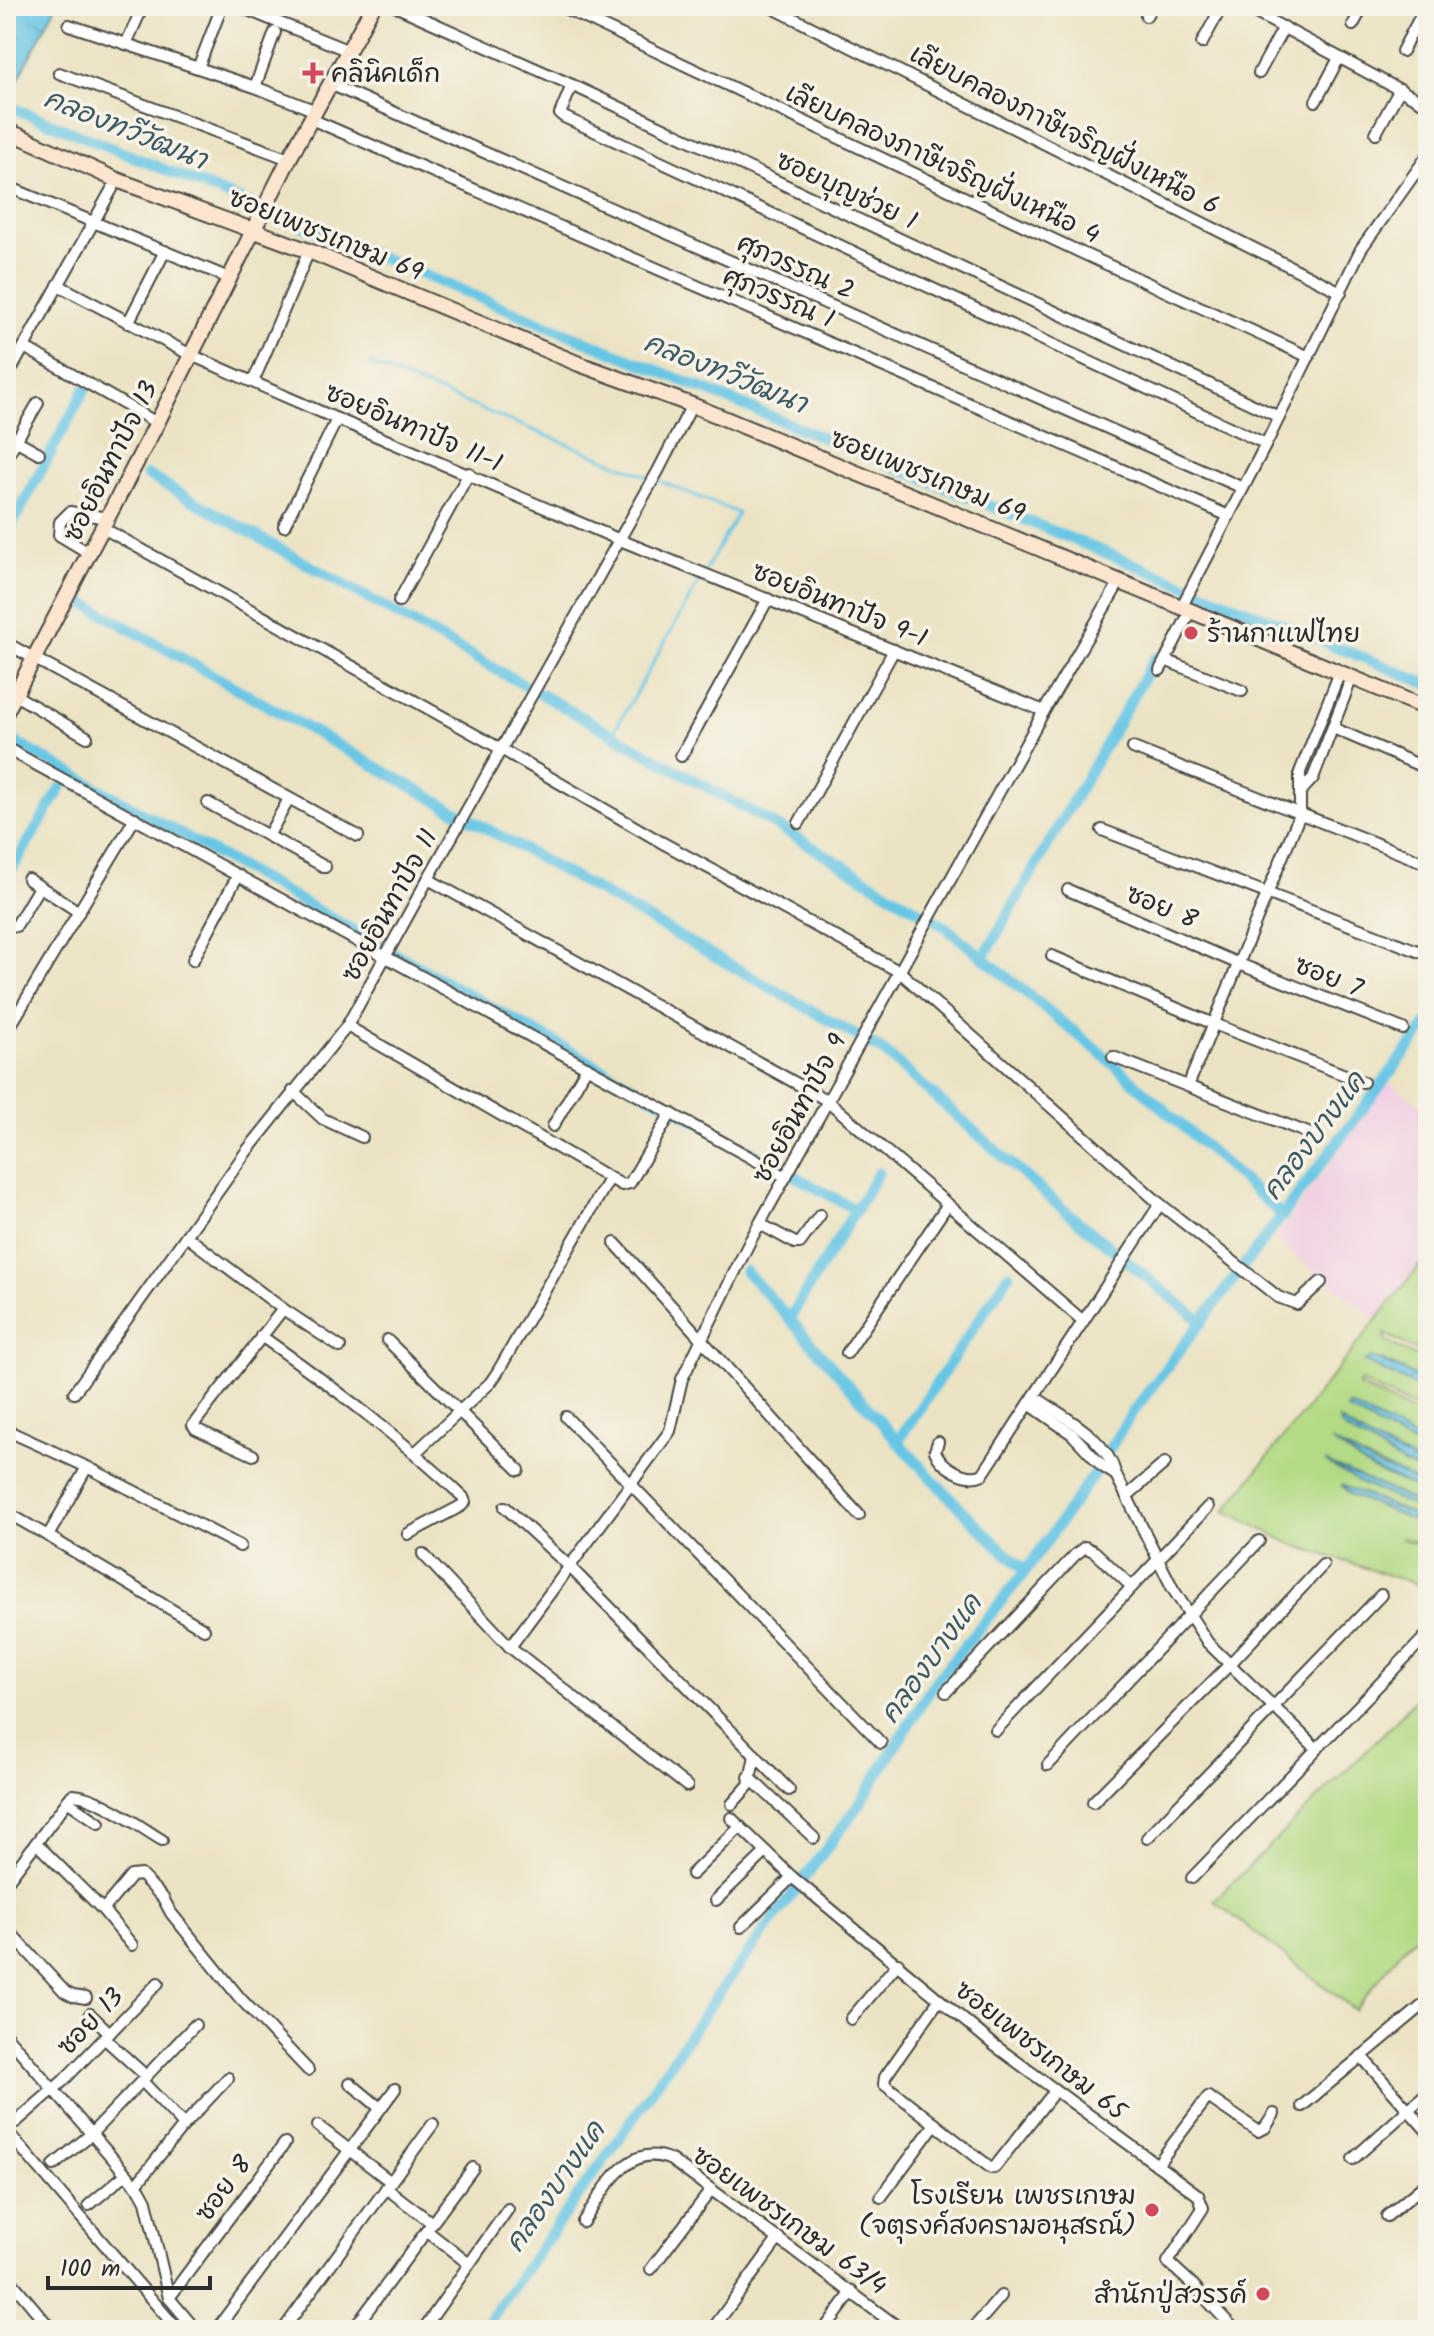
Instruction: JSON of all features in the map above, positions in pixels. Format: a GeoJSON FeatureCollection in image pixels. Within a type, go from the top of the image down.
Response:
{"type":"FeatureCollection","features":[{"type":"Feature","properties":{"kind":"main road","name":"ซอยอินทาปัจ 13"},"geometry":{"type":"LineString","coordinates":[[6,712],[157,423],[289,159],[373,6]]}},
{"type":"Feature","properties":{"kind":"main road","name":"ซอยเพชรเกษม 69"},"geometry":{"type":"LineString","coordinates":[[6,130],[117,180],[256,224],[309,251],[579,364],[692,405],[1120,581],[1186,605],[1428,709]]}},
{"type":"Feature","properties":{"kind":"street"},"geometry":{"type":"LineString","coordinates":[[126,44],[143,6]]}},
{"type":"Feature","properties":{"kind":"street"},"geometry":{"type":"LineString","coordinates":[[198,68],[222,6]]}},
{"type":"Feature","properties":{"kind":"street"},"geometry":{"type":"LineString","coordinates":[[238,6],[349,51]]}},
{"type":"Feature","properties":{"kind":"street","name":"ซอยบุญช่วย 1"},"geometry":{"type":"LineString","coordinates":[[395,6],[572,85],[1279,417]]}},
{"type":"Feature","properties":{"kind":"street","name":"เลียบคลองภาษีเจริญฝั่งเหนือ 4"},"geometry":{"type":"LineString","coordinates":[[560,6],[1309,357]]}},
{"type":"Feature","properties":{"kind":"street","name":"เลียบคลองภาษีเจริญฝั่งเหนือ 6"},"geometry":{"type":"LineString","coordinates":[[769,6],[1341,292]]}},
{"type":"Feature","properties":{"kind":"street"},"geometry":{"type":"LineString","coordinates":[[1202,43],[1222,6]]}},
{"type":"Feature","properties":{"kind":"street"},"geometry":{"type":"LineString","coordinates":[[1243,6],[1428,105]]}},
{"type":"Feature","properties":{"kind":"street"},"geometry":{"type":"LineString","coordinates":[[1353,25],[1363,6]]}},
{"type":"Feature","properties":{"kind":"street"},"geometry":{"type":"LineString","coordinates":[[1402,51],[1426,6]]}},
{"type":"Feature","properties":{"kind":"street","name":"ศุภวรรณ 1"},"geometry":{"type":"LineString","coordinates":[[69,25],[255,87],[1229,516]]}},
{"type":"Feature","properties":{"kind":"street"},"geometry":{"type":"LineString","coordinates":[[1259,73],[1284,27]]}},
{"type":"Feature","properties":{"kind":"street"},"geometry":{"type":"LineString","coordinates":[[255,87],[275,32]]}},
{"type":"Feature","properties":{"kind":"street"},"geometry":{"type":"LineString","coordinates":[[1316,101],[1339,58]]}},
{"type":"Feature","properties":{"kind":"street"},"geometry":{"type":"LineString","coordinates":[[59,73],[289,159]]}},
{"type":"Feature","properties":{"kind":"street","name":"ศุภวรรณ 2"},"geometry":{"type":"LineString","coordinates":[[330,84],[1243,488]]}},
{"type":"Feature","properties":{"kind":"street"},"geometry":{"type":"LineString","coordinates":[[572,85],[560,108],[560,114],[564,117],[1266,444]]}},
{"type":"Feature","properties":{"kind":"street"},"geometry":{"type":"LineString","coordinates":[[1376,133],[1400,89]]}},
{"type":"Feature","properties":{"kind":"street"},"geometry":{"type":"LineString","coordinates":[[1242,691],[1163,665],[1194,581],[1369,236],[1427,158]]}},
{"type":"Feature","properties":{"kind":"street"},"geometry":{"type":"LineString","coordinates":[[6,379],[117,180]]}},
{"type":"Feature","properties":{"kind":"street"},"geometry":{"type":"LineString","coordinates":[[6,186],[229,278]]}},
{"type":"Feature","properties":{"kind":"street"},"geometry":{"type":"LineString","coordinates":[[128,323],[165,251]]}},
{"type":"Feature","properties":{"kind":"street"},"geometry":{"type":"LineString","coordinates":[[253,382],[309,251]]}},
{"type":"Feature","properties":{"kind":"street","name":"ซอยอินทาปัจ 11-1"},"geometry":{"type":"LineString","coordinates":[[58,285],[191,355],[620,540]]}},
{"type":"Feature","properties":{"kind":"street"},"geometry":{"type":"LineString","coordinates":[[24,347],[157,423]]}},
{"type":"Feature","properties":{"kind":"street"},"geometry":{"type":"LineString","coordinates":[[6,458],[11,438],[38,403]]}},
{"type":"Feature","properties":{"kind":"street","name":"ซอยอินทาปัจ 11"},"geometry":{"type":"LineString","coordinates":[[74,1393],[293,1091],[347,1026],[620,540],[692,405]]}},
{"type":"Feature","properties":{"kind":"street"},"geometry":{"type":"LineString","coordinates":[[284,526],[337,419]]}},
{"type":"Feature","properties":{"kind":"street"},"geometry":{"type":"LineString","coordinates":[[11,438],[39,453]]}},
{"type":"Feature","properties":{"kind":"street"},"geometry":{"type":"LineString","coordinates":[[399,601],[469,473]]}},
{"type":"Feature","properties":{"kind":"street"},"geometry":{"type":"LineString","coordinates":[[89,553],[59,535],[60,522],[70,512],[105,523],[661,842],[900,972],[1160,1204],[1278,1297],[1297,1304],[1321,1282]]}},
{"type":"Feature","properties":{"kind":"street","name":"ซอยอินทาปัจ 9-1"},"geometry":{"type":"LineString","coordinates":[[620,540],[1044,711]]}},
{"type":"Feature","properties":{"kind":"street","name":"ซอยอินทาปัจ 9"},"geometry":{"type":"LineString","coordinates":[[510,1647],[670,1431],[682,1379],[760,1224],[1044,711],[1120,581]]}},
{"type":"Feature","properties":{"kind":"street"},"geometry":{"type":"LineString","coordinates":[[681,756],[768,599]]}},
{"type":"Feature","properties":{"kind":"street"},"geometry":{"type":"LineString","coordinates":[[6,643],[358,836]]}},
{"type":"Feature","properties":{"kind":"street"},"geometry":{"type":"LineString","coordinates":[[799,823],[894,650]]}},
{"type":"Feature","properties":{"kind":"street"},"geometry":{"type":"LineString","coordinates":[[1302,790],[1313,778],[1333,728],[1346,675]]}},
{"type":"Feature","properties":{"kind":"street"},"geometry":{"type":"LineString","coordinates":[[1188,1086],[1300,814],[1300,772],[1346,675]]}},
{"type":"Feature","properties":{"kind":"street"},"geometry":{"type":"LineString","coordinates":[[15,695],[87,737]]}},
{"type":"Feature","properties":{"kind":"street"},"geometry":{"type":"LineString","coordinates":[[1333,728],[1428,769]]}},
{"type":"Feature","properties":{"kind":"street"},"geometry":{"type":"LineString","coordinates":[[6,748],[387,953],[786,1176]]}},
{"type":"Feature","properties":{"kind":"street"},"geometry":{"type":"LineString","coordinates":[[1133,748],[1428,864]]}},
{"type":"Feature","properties":{"kind":"street"},"geometry":{"type":"LineString","coordinates":[[268,836],[289,799]]}},
{"type":"Feature","properties":{"kind":"street"},"geometry":{"type":"LineString","coordinates":[[208,803],[325,867]]}},
{"type":"Feature","properties":{"kind":"street"},"geometry":{"type":"LineString","coordinates":[[6,1033],[135,818]]}},
{"type":"Feature","properties":{"kind":"street"},"geometry":{"type":"LineString","coordinates":[[1102,830],[1428,955]]}},
{"type":"Feature","properties":{"kind":"street"},"geometry":{"type":"LineString","coordinates":[[193,960],[238,875]]}},
{"type":"Feature","properties":{"kind":"street"},"geometry":{"type":"LineString","coordinates":[[28,879],[79,912]]}},
{"type":"Feature","properties":{"kind":"street"},"geometry":{"type":"LineString","coordinates":[[428,879],[828,1101],[1083,1321]]}},
{"type":"Feature","properties":{"kind":"street"},"geometry":{"type":"LineString","coordinates":[[16,926],[39,887]]}},
{"type":"Feature","properties":{"kind":"street","name":"ซอย 8"},"geometry":{"type":"LineString","coordinates":[[1068,890],[1239,964]]}},
{"type":"Feature","properties":{"kind":"street"},"geometry":{"type":"LineString","coordinates":[[1052,956],[1363,1082]]}},
{"type":"Feature","properties":{"kind":"street","name":"ซอย 7"},"geometry":{"type":"LineString","coordinates":[[1239,964],[1403,1029]]}},
{"type":"Feature","properties":{"kind":"street"},"geometry":{"type":"LineString","coordinates":[[347,1026],[609,1179],[627,1186],[671,1113]]}},
{"type":"Feature","properties":{"kind":"street"},"geometry":{"type":"LineString","coordinates":[[1113,1057],[1318,1137]]}},
{"type":"Feature","properties":{"kind":"street"},"geometry":{"type":"LineString","coordinates":[[553,1126],[587,1067]]}},
{"type":"Feature","properties":{"kind":"street"},"geometry":{"type":"LineString","coordinates":[[293,1091],[323,1119],[362,1137]]}},
{"type":"Feature","properties":{"kind":"street"},"geometry":{"type":"LineString","coordinates":[[416,1452],[497,1373],[609,1179]]}},
{"type":"Feature","properties":{"kind":"street"},"geometry":{"type":"LineString","coordinates":[[847,1353],[948,1204]]}},
{"type":"Feature","properties":{"kind":"street"},"geometry":{"type":"LineString","coordinates":[[938,1442],[935,1451],[939,1459],[968,1477],[978,1477],[984,1472],[1160,1204]]}},
{"type":"Feature","properties":{"kind":"street"},"geometry":{"type":"LineString","coordinates":[[760,1224],[800,1243],[820,1215]]}},
{"type":"Feature","properties":{"kind":"street"},"geometry":{"type":"LineString","coordinates":[[186,1236],[283,1309],[340,1347]]}},
{"type":"Feature","properties":{"kind":"street"},"geometry":{"type":"LineString","coordinates":[[615,1243],[859,1515]]}},
{"type":"Feature","properties":{"kind":"street"},"geometry":{"type":"LineString","coordinates":[[253,1455],[193,1425],[283,1309]]}},
{"type":"Feature","properties":{"kind":"street"},"geometry":{"type":"LineString","coordinates":[[261,1336],[340,1392],[416,1452],[465,1502],[408,1534]]}},
{"type":"Feature","properties":{"kind":"street"},"geometry":{"type":"LineString","coordinates":[[387,1340],[519,1470]]}},
{"type":"Feature","properties":{"kind":"street"},"geometry":{"type":"LineString","coordinates":[[1031,1400],[1100,1443],[1158,1559],[1189,1616],[1208,1643],[1317,1749]]}},
{"type":"Feature","properties":{"kind":"street"},"geometry":{"type":"LineString","coordinates":[[566,1417],[881,1743]]}},
{"type":"Feature","properties":{"kind":"street"},"geometry":{"type":"LineString","coordinates":[[6,1430],[87,1467],[240,1546]]}},
{"type":"Feature","properties":{"kind":"street"},"geometry":{"type":"LineString","coordinates":[[1076,1430],[1091,1452],[1107,1462]]}},
{"type":"Feature","properties":{"kind":"street"},"geometry":{"type":"LineString","coordinates":[[1127,1496],[1165,1463]]}},
{"type":"Feature","properties":{"kind":"street"},"geometry":{"type":"LineString","coordinates":[[48,1536],[87,1467]]}},
{"type":"Feature","properties":{"kind":"street"},"geometry":{"type":"LineString","coordinates":[[505,1507],[570,1567],[789,1790]]}},
{"type":"Feature","properties":{"kind":"street"},"geometry":{"type":"LineString","coordinates":[[996,1730],[1208,1507]]}},
{"type":"Feature","properties":{"kind":"street"},"geometry":{"type":"LineString","coordinates":[[6,1512],[204,1629]]}},
{"type":"Feature","properties":{"kind":"street"},"geometry":{"type":"LineString","coordinates":[[1048,1765],[1259,1541]]}},
{"type":"Feature","properties":{"kind":"street"},"geometry":{"type":"LineString","coordinates":[[946,1692],[1085,1547],[1095,1552],[1132,1587]]}},
{"type":"Feature","properties":{"kind":"street"},"geometry":{"type":"LineString","coordinates":[[423,1554],[510,1647],[687,1786]]}},
{"type":"Feature","properties":{"kind":"street"},"geometry":{"type":"LineString","coordinates":[[1093,1802],[1323,1565]]}},
{"type":"Feature","properties":{"kind":"street"},"geometry":{"type":"LineString","coordinates":[[1147,1838],[1381,1595]]}},
{"type":"Feature","properties":{"kind":"street"},"geometry":{"type":"LineString","coordinates":[[1192,1878],[1428,1634]]}},
{"type":"Feature","properties":{"kind":"street"},"geometry":{"type":"LineString","coordinates":[[732,1804],[745,1791],[755,1755]]}},
{"type":"Feature","properties":{"kind":"street"},"geometry":{"type":"LineString","coordinates":[[749,1777],[814,1838]]}},
{"type":"Feature","properties":{"kind":"street"},"geometry":{"type":"LineString","coordinates":[[6,1883],[72,1795],[80,1795],[107,1808],[162,1840]]}},
{"type":"Feature","properties":{"kind":"street"},"geometry":{"type":"LineString","coordinates":[[67,1801],[99,1823]]}},
{"type":"Feature","properties":{"kind":"street","name":"ซอยเพชรเกษม 65"},"geometry":{"type":"LineString","coordinates":[[731,1818],[792,1877],[939,2000],[1054,2092],[1198,2195],[1203,2205],[1168,2259],[1169,2264],[1235,2330]]}},
{"type":"Feature","properties":{"kind":"street"},"geometry":{"type":"LineString","coordinates":[[692,1874],[740,1827]]}},
{"type":"Feature","properties":{"kind":"street"},"geometry":{"type":"LineString","coordinates":[[36,1843],[103,1910],[132,1945]]}},
{"type":"Feature","properties":{"kind":"street"},"geometry":{"type":"LineString","coordinates":[[716,1900],[766,1852]]}},
{"type":"Feature","properties":{"kind":"street"},"geometry":{"type":"LineString","coordinates":[[6,1860],[16,1869]]}},
{"type":"Feature","properties":{"kind":"street"},"geometry":{"type":"LineString","coordinates":[[103,1910],[131,1876],[141,1875],[163,1898],[171,1913],[239,1997],[308,2070]]}},
{"type":"Feature","properties":{"kind":"street"},"geometry":{"type":"LineString","coordinates":[[741,1927],[792,1877]]}},
{"type":"Feature","properties":{"kind":"street"},"geometry":{"type":"LineString","coordinates":[[7,1932],[65,1992],[86,1998]]}},
{"type":"Feature","properties":{"kind":"street"},"geometry":{"type":"LineString","coordinates":[[851,2019],[898,1963]]}},
{"type":"Feature","properties":{"kind":"street","name":"ซอย 13"},"geometry":{"type":"LineString","coordinates":[[16,2122],[53,2090],[158,1983]]}},
{"type":"Feature","properties":{"kind":"street"},"geometry":{"type":"LineString","coordinates":[[939,2000],[883,2080],[884,2084],[991,2168],[1054,2092]]}},
{"type":"Feature","properties":{"kind":"street"},"geometry":{"type":"LineString","coordinates":[[1302,2106],[1428,2001]]}},
{"type":"Feature","properties":{"kind":"street"},"geometry":{"type":"LineString","coordinates":[[90,2014],[184,2125]]}},
{"type":"Feature","properties":{"kind":"street"},"geometry":{"type":"LineString","coordinates":[[54,2165],[91,2134],[195,2025]]}},
{"type":"Feature","properties":{"kind":"street"},"geometry":{"type":"LineString","coordinates":[[6,2035],[136,2185],[146,2201],[169,2298],[196,2330]]}},
{"type":"Feature","properties":{"kind":"street"},"geometry":{"type":"LineString","coordinates":[[6,2056],[17,2047]]}},
{"type":"Feature","properties":{"kind":"street"},"geometry":{"type":"LineString","coordinates":[[1361,2056],[1428,2132]]}},
{"type":"Feature","properties":{"kind":"street"},"geometry":{"type":"LineString","coordinates":[[136,2185],[184,2125],[228,2078]]}},
{"type":"Feature","properties":{"kind":"street"},"geometry":{"type":"LineString","coordinates":[[350,2083],[380,2108]]}},
{"type":"Feature","properties":{"kind":"street"},"geometry":{"type":"LineString","coordinates":[[216,2330],[395,2089]]}},
{"type":"Feature","properties":{"kind":"street"},"geometry":{"type":"LineString","coordinates":[[1353,2159],[1428,2092]]}},
{"type":"Feature","properties":{"kind":"street"},"geometry":{"type":"LineString","coordinates":[[1157,2165],[1208,2097],[1258,2131],[1265,2128],[1274,2114]]}},
{"type":"Feature","properties":{"kind":"street"},"geometry":{"type":"LineString","coordinates":[[283,2330],[433,2124]]}},
{"type":"Feature","properties":{"kind":"street"},"geometry":{"type":"LineString","coordinates":[[881,2197],[935,2124]]}},
{"type":"Feature","properties":{"kind":"street"},"geometry":{"type":"LineString","coordinates":[[318,2126],[388,2185],[469,2264]]}},
{"type":"Feature","properties":{"kind":"street"},"geometry":{"type":"LineString","coordinates":[[6,2130],[178,2330]]}},
{"type":"Feature","properties":{"kind":"street","name":"ซอย 8"},"geometry":{"type":"LineString","coordinates":[[169,2298],[285,2143]]}},
{"type":"Feature","properties":{"kind":"street","name":"ซอยเพชรเกษม 63/4"},"geometry":{"type":"LineString","coordinates":[[583,2222],[617,2172],[643,2155],[659,2155],[671,2160],[902,2330]]}},
{"type":"Feature","properties":{"kind":"street"},"geometry":{"type":"LineString","coordinates":[[353,2330],[473,2168]]}},
{"type":"Feature","properties":{"kind":"street"},"geometry":{"type":"LineString","coordinates":[[89,2205],[126,2174]]}},
{"type":"Feature","properties":{"kind":"street"},"geometry":{"type":"LineString","coordinates":[[1387,2216],[1428,2182]]}},
{"type":"Feature","properties":{"kind":"street"},"geometry":{"type":"LineString","coordinates":[[651,2269],[711,2190]]}},
{"type":"Feature","properties":{"kind":"street"},"geometry":{"type":"LineString","coordinates":[[423,2330],[508,2209]]}},
{"type":"Feature","properties":{"kind":"street"},"geometry":{"type":"LineString","coordinates":[[712,2330],[779,2238]]}},
{"type":"Feature","properties":{"kind":"street"},"geometry":{"type":"LineString","coordinates":[[6,2275],[52,2330]]}},
{"type":"Feature","properties":{"kind":"street"},"geometry":{"type":"LineString","coordinates":[[824,2330],[852,2292]]}},
{"type":"Feature","properties":{"kind":"street"},"geometry":{"type":"LineString","coordinates":[[979,2330],[977,2324],[1001,2296]]}},
{"type":"Feature","properties":{"kind":"shaded area"},"geometry":{"type":"Polygon","coordinates":[[[1389,1082],[1428,1111],[1428,1255],[1377,1320],[1274,1239],[1389,1082]]]}},
{"type":"Feature","properties":{"kind":"green space"},"geometry":{"type":"Polygon","coordinates":[[[1428,1255],[1428,1356],[1385,1334],[1385,1341],[1428,1362],[1428,1382],[1383,1361],[1366,1362],[1428,1392],[1428,1413],[1360,1382],[1359,1386],[1428,1419],[1428,1444],[1401,1432],[1397,1436],[1428,1450],[1428,1467],[1372,1441],[1341,1421],[1405,1465],[1428,1474],[1428,1488],[1339,1446],[1369,1468],[1428,1493],[1428,1507],[1375,1483],[1364,1485],[1428,1512],[1428,1521],[1343,1487],[1351,1495],[1428,1526],[1428,1545],[1400,1538],[1428,1548],[1428,1588],[1294,1545],[1225,1511],[1428,1255]]]}},
{"type":"Feature","properties":{"kind":"green space"},"geometry":{"type":"Polygon","coordinates":[[[1428,1684],[1428,1925],[1402,1950],[1355,2010],[1214,1901],[1396,1721],[1428,1684]]]}},
{"type":"Feature","properties":{"kind":"water"},"geometry":{"type":"Polygon","coordinates":[[[14,6],[56,6],[6,103],[6,22],[14,6]]]}},
{"type":"Feature","properties":{"kind":"water"},"geometry":{"type":"Polygon","coordinates":[[[1370,1358],[1428,1382],[1428,1392],[1365,1362],[1370,1358]]]}},
{"type":"Feature","properties":{"kind":"water"},"geometry":{"type":"Polygon","coordinates":[[[1349,1405],[1428,1444],[1428,1450],[1347,1409],[1349,1405]]]}},
{"type":"Feature","properties":{"kind":"water"},"geometry":{"type":"Polygon","coordinates":[[[1339,1420],[1372,1441],[1428,1467],[1428,1474],[1406,1465],[1343,1428],[1339,1420]]]}},
{"type":"Feature","properties":{"kind":"water"},"geometry":{"type":"Polygon","coordinates":[[[1332,1441],[1379,1467],[1428,1488],[1428,1493],[1369,1468],[1332,1441]]]}},
{"type":"Feature","properties":{"kind":"water"},"geometry":{"type":"Polygon","coordinates":[[[1325,1462],[1428,1507],[1428,1512],[1364,1485],[1325,1462]]]}},
{"type":"Feature","properties":{"kind":"water"},"geometry":{"type":"Polygon","coordinates":[[[1341,1485],[1428,1521],[1428,1526],[1351,1495],[1341,1485]]]}},
{"type":"Feature","properties":{"kind":"waterway","name":"คลองทวีวัฒนา"},"geometry":{"type":"LineString","coordinates":[[6,105],[1428,684]]}},
{"type":"Feature","properties":{"kind":"waterway"},"geometry":{"type":"LineString","coordinates":[[370,364],[738,513],[612,735]]}},
{"type":"Feature","properties":{"kind":"waterway"},"geometry":{"type":"LineString","coordinates":[[6,536],[85,389]]}},
{"type":"Feature","properties":{"kind":"waterway"},"geometry":{"type":"LineString","coordinates":[[147,475],[779,827],[944,926],[1109,1060],[1283,1216]]}},
{"type":"Feature","properties":{"kind":"waterway"},"geometry":{"type":"LineString","coordinates":[[84,603],[882,1050],[1058,1205],[1202,1322]]}},
{"type":"Feature","properties":{"kind":"waterway"},"geometry":{"type":"LineString","coordinates":[[983,958],[1155,658]]}},
{"type":"Feature","properties":{"kind":"waterway"},"geometry":{"type":"LineString","coordinates":[[6,737],[856,1210]]}},
{"type":"Feature","properties":{"kind":"waterway"},"geometry":{"type":"LineString","coordinates":[[6,879],[61,788]]}},
{"type":"Feature","properties":{"kind":"waterway","name":"คลองบางแค"},"geometry":{"type":"LineString","coordinates":[[482,2330],[621,2136],[712,2002],[861,1802],[935,1682],[1026,1571],[1132,1413],[1428,1023]]}},
{"type":"Feature","properties":{"kind":"waterway"},"geometry":{"type":"LineString","coordinates":[[790,1318],[878,1173]]}},
{"type":"Feature","properties":{"kind":"waterway"},"geometry":{"type":"LineString","coordinates":[[745,1271],[952,1500],[1026,1571]]}},
{"type":"Feature","properties":{"kind":"waterway"},"geometry":{"type":"LineString","coordinates":[[897,1442],[1009,1275]]}},
{"type":"Feature","properties":{"kind":"place","name":"คลินิคเด็ก"},"geometry":{"type":"Point","coordinates":[313,73]}},
{"type":"Feature","properties":{"kind":"place","name":"ร้านกาแฟไทย"},"geometry":{"type":"Point","coordinates":[1191,633]}},
{"type":"Feature","properties":{"kind":"place","name":"โรงเรียน เพชรเกษม (จตุรงค์สงครามอนุสรณ์)"},"geometry":{"type":"Point","coordinates":[1152,2210]}},
{"type":"Feature","properties":{"kind":"place","name":"สำนักปู่สวรรค์"},"geometry":{"type":"Point","coordinates":[1263,2294]}}]}
